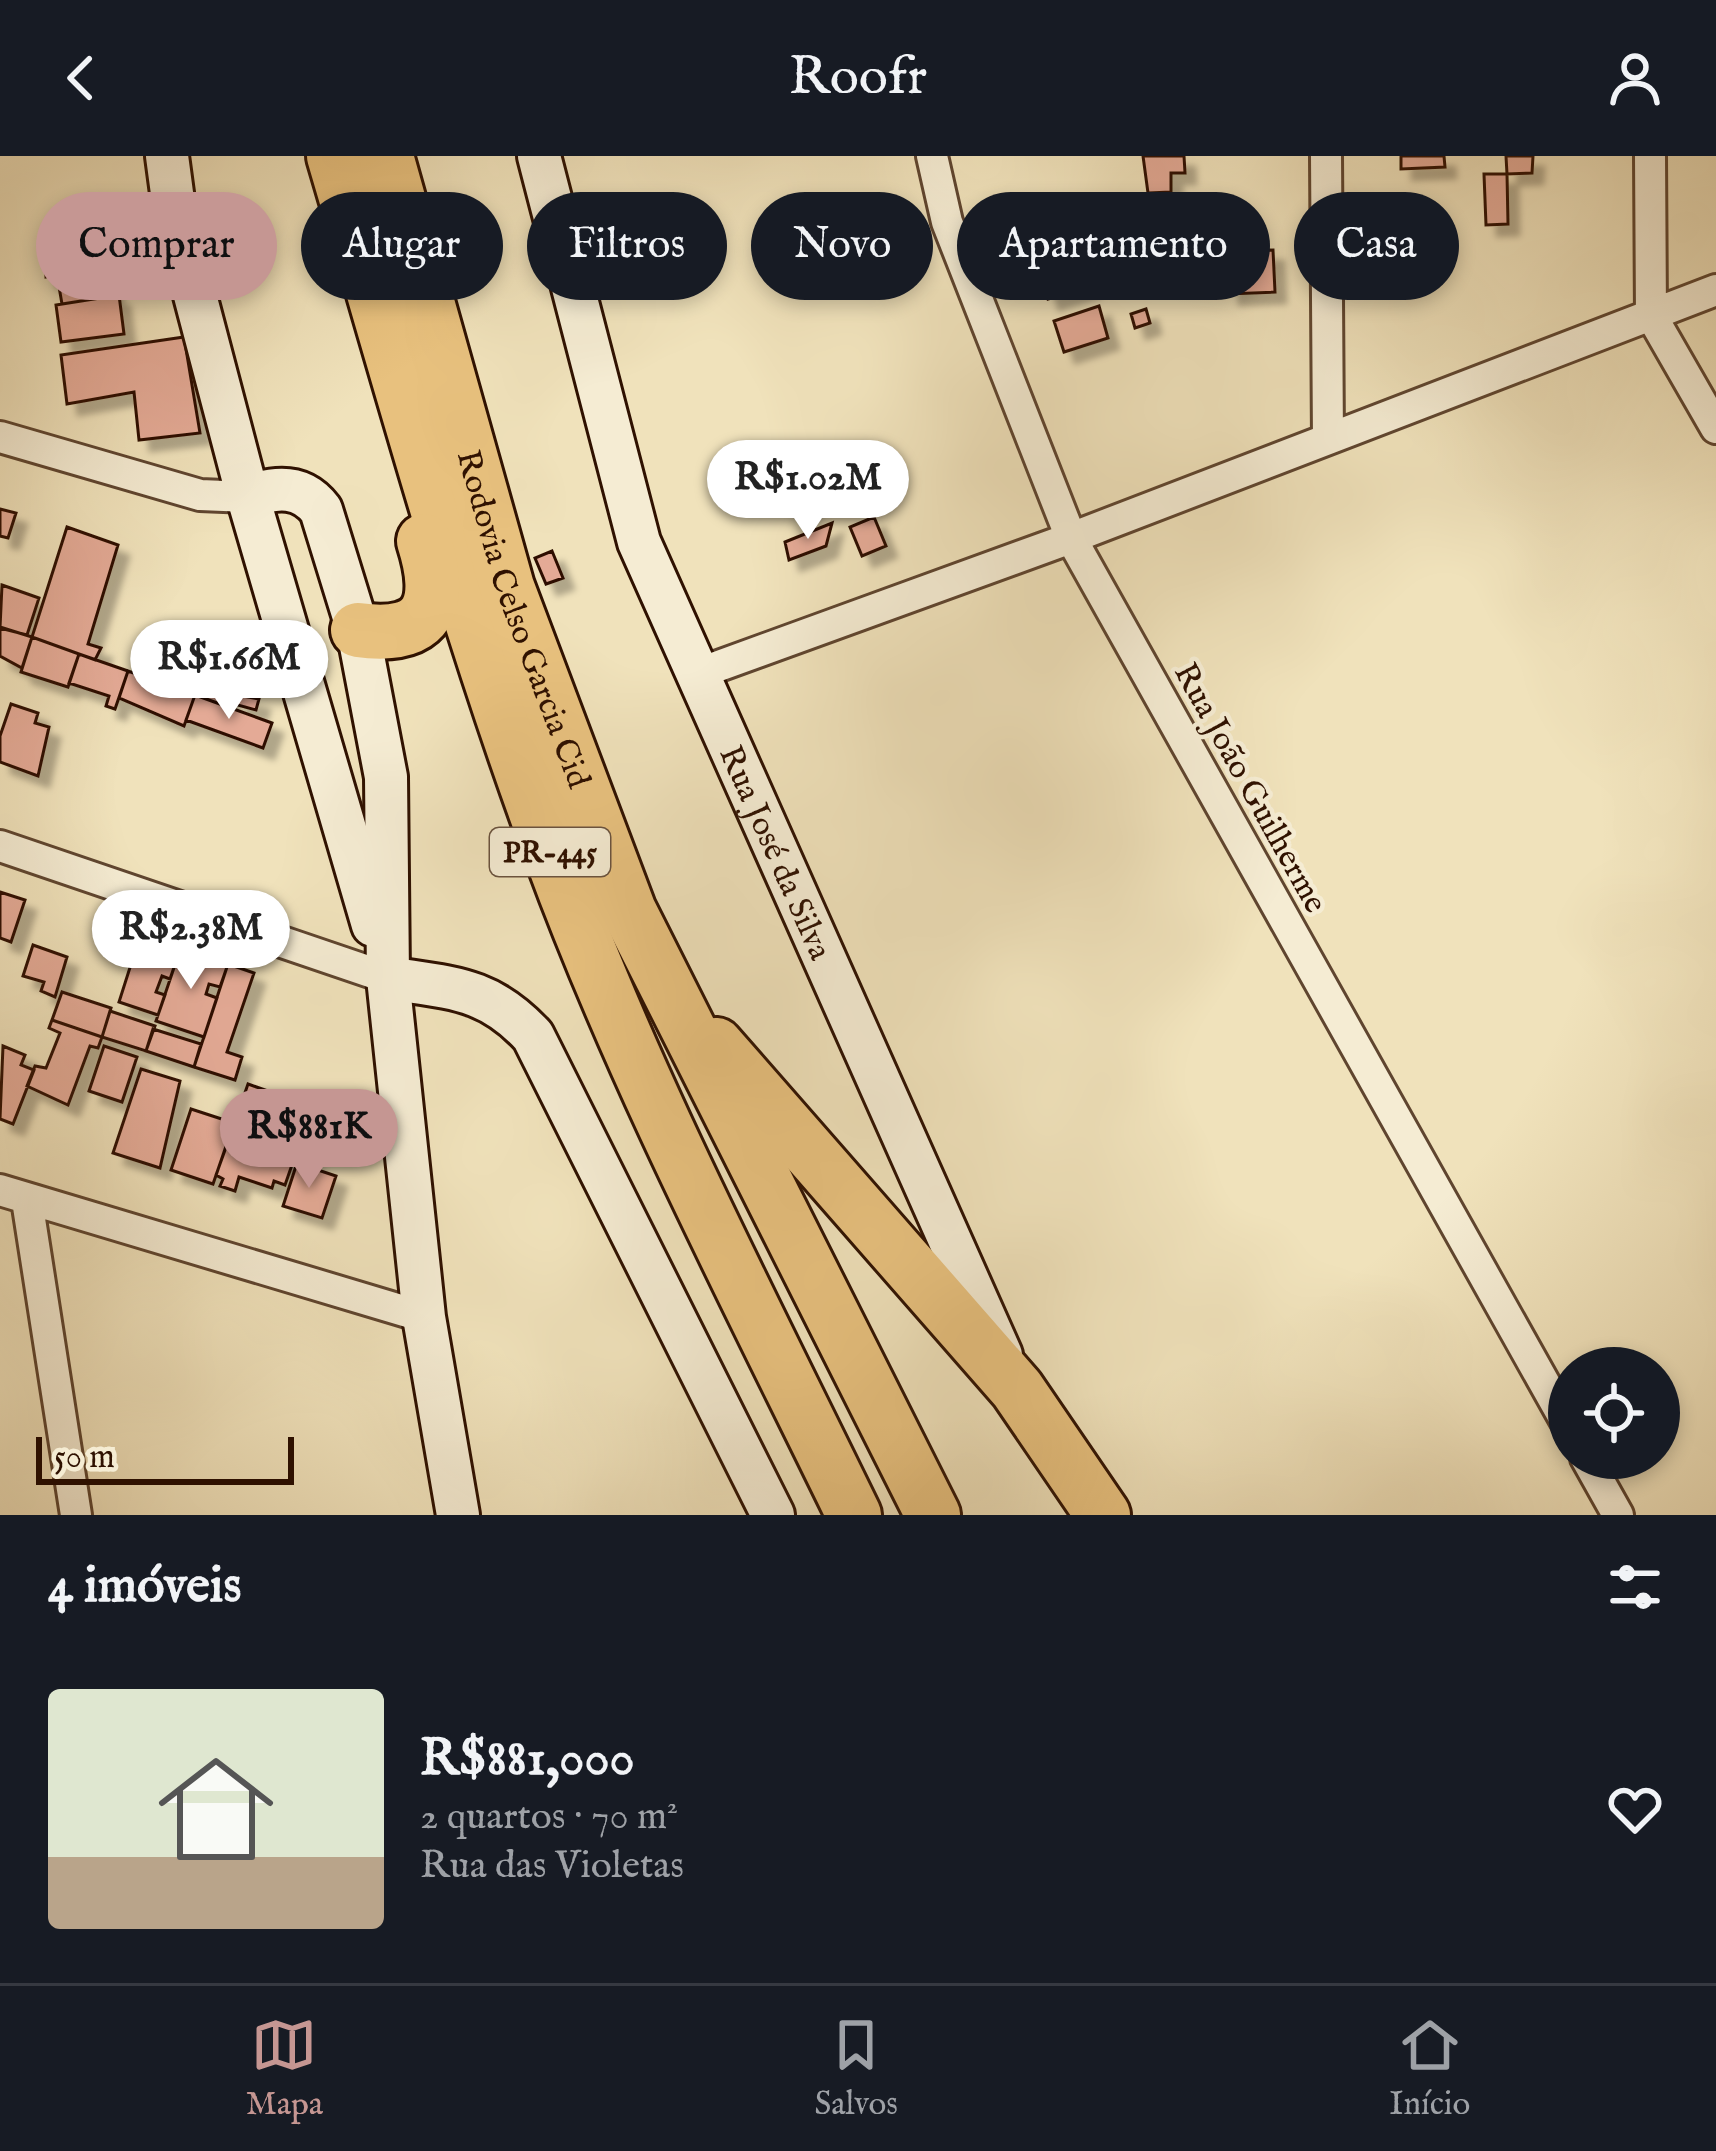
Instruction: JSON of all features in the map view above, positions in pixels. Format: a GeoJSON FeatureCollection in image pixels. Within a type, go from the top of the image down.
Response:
{"type":"FeatureCollection","features":[{"type":"Feature","properties":{"kind":"highway"},"geometry":{"type":"LineString","coordinates":[[330,156],[346,285],[437,582],[430,608],[413,625],[391,634],[358,630]]}},
{"type":"Feature","properties":{"kind":"highway","name":"Rodovia Celso Garcia Cid"},"geometry":{"type":"LineString","coordinates":[[330,156],[470,613],[552,858],[615,1010],[854,1515]]}},
{"type":"Feature","properties":{"kind":"highway","name":"Rodovia Celso Garcia Cid"},"geometry":{"type":"LineString","coordinates":[[386,156],[507,587],[629,911],[933,1515]]}},
{"type":"Feature","properties":{"kind":"highway"},"geometry":{"type":"LineString","coordinates":[[662,983],[1017,1389]]}},
{"type":"Feature","properties":{"kind":"highway","name":"Rua José da Silva"},"geometry":{"type":"LineString","coordinates":[[1017,1389],[1103,1515]]}},
{"type":"Feature","properties":{"kind":"street"},"geometry":{"type":"LineString","coordinates":[[166,156],[176,223],[248,497],[388,978]]}},
{"type":"Feature","properties":{"kind":"street","name":"Rua José da Silva"},"geometry":{"type":"LineString","coordinates":[[539,156],[639,542],[694,675],[1017,1389]]}},
{"type":"Feature","properties":{"kind":"street","name":"Rua João Guilherme"},"geometry":{"type":"LineString","coordinates":[[932,156],[947,222],[1071,538],[1548,1390]]}},
{"type":"Feature","properties":{"kind":"street"},"geometry":{"type":"LineString","coordinates":[[1326,156],[1328,439]]}},
{"type":"Feature","properties":{"kind":"street"},"geometry":{"type":"LineString","coordinates":[[1650,156],[1651,315],[1716,428]]}},
{"type":"Feature","properties":{"kind":"street"},"geometry":{"type":"LineString","coordinates":[[694,675],[1071,538],[1716,290]]}},
{"type":"Feature","properties":{"kind":"street"},"geometry":{"type":"LineString","coordinates":[[0,437],[200,494],[248,497],[287,489],[310,495],[321,511],[358,630],[386,777],[388,978],[424,1317],[458,1515]]}},
{"type":"Feature","properties":{"kind":"street"},"geometry":{"type":"LineString","coordinates":[[0,846],[388,978],[463,990],[506,1006],[533,1036],[773,1515]]}},
{"type":"Feature","properties":{"kind":"street"},"geometry":{"type":"LineString","coordinates":[[76,1515],[14,1195],[424,1317]]}},
{"type":"Feature","properties":{"kind":"street"},"geometry":{"type":"LineString","coordinates":[[1598,1479],[1618,1515]]}},
{"type":"Feature","properties":{"kind":"building"},"geometry":{"type":"Polygon","coordinates":[[[1143,156],[1184,156],[1185,173],[1171,173],[1171,192],[1148,192],[1143,156]]]}},
{"type":"Feature","properties":{"kind":"building"},"geometry":{"type":"Polygon","coordinates":[[[1401,156],[1444,156],[1445,167],[1401,169],[1401,156]]]}},
{"type":"Feature","properties":{"kind":"building"},"geometry":{"type":"Polygon","coordinates":[[[1506,156],[1533,156],[1532,173],[1507,174],[1506,156]]]}},
{"type":"Feature","properties":{"kind":"building"},"geometry":{"type":"Polygon","coordinates":[[[1484,174],[1507,174],[1508,224],[1486,225],[1484,174]]]}},
{"type":"Feature","properties":{"kind":"building"},"geometry":{"type":"Polygon","coordinates":[[[1273,250],[1275,292],[1270,292],[1273,250]]]}},
{"type":"Feature","properties":{"kind":"building"},"geometry":{"type":"Polygon","coordinates":[[[120,300],[124,334],[61,342],[56,305],[120,300]]]}},
{"type":"Feature","properties":{"kind":"building"},"geometry":{"type":"Polygon","coordinates":[[[1099,306],[1108,338],[1064,352],[1054,321],[1099,306]]]}},
{"type":"Feature","properties":{"kind":"building"},"geometry":{"type":"Polygon","coordinates":[[[1146,309],[1150,323],[1135,328],[1131,314],[1146,309]]]}},
{"type":"Feature","properties":{"kind":"building"},"geometry":{"type":"Polygon","coordinates":[[[184,337],[200,433],[139,440],[134,392],[67,404],[61,355],[184,337]]]}},
{"type":"Feature","properties":{"kind":"building"},"geometry":{"type":"Polygon","coordinates":[[[0,509],[16,513],[8,538],[0,536],[0,509]]]}},
{"type":"Feature","properties":{"kind":"building"},"geometry":{"type":"Polygon","coordinates":[[[874,517],[886,546],[862,556],[850,527],[874,517]]]}},
{"type":"Feature","properties":{"kind":"building"},"geometry":{"type":"Polygon","coordinates":[[[832,523],[826,546],[789,560],[785,542],[832,523]]]}},
{"type":"Feature","properties":{"kind":"building"},"geometry":{"type":"Polygon","coordinates":[[[67,527],[118,545],[88,644],[101,648],[95,660],[32,637],[67,527]]]}},
{"type":"Feature","properties":{"kind":"building"},"geometry":{"type":"Polygon","coordinates":[[[552,551],[563,578],[546,584],[535,558],[552,551]]]}},
{"type":"Feature","properties":{"kind":"building"},"geometry":{"type":"Polygon","coordinates":[[[2,585],[39,598],[27,635],[0,628],[2,585]]]}},
{"type":"Feature","properties":{"kind":"building"},"geometry":{"type":"Polygon","coordinates":[[[0,627],[32,637],[22,668],[0,656],[0,627]]]}},
{"type":"Feature","properties":{"kind":"building"},"geometry":{"type":"Polygon","coordinates":[[[32,637],[79,654],[68,687],[21,672],[32,637]]]}},
{"type":"Feature","properties":{"kind":"building"},"geometry":{"type":"Polygon","coordinates":[[[79,654],[128,671],[115,709],[106,706],[109,696],[69,683],[79,654]]]}},
{"type":"Feature","properties":{"kind":"building"},"geometry":{"type":"Polygon","coordinates":[[[190,658],[231,672],[220,704],[179,689],[190,658]]]}},
{"type":"Feature","properties":{"kind":"building"},"geometry":{"type":"Polygon","coordinates":[[[128,671],[195,695],[184,726],[119,698],[128,671]]]}},
{"type":"Feature","properties":{"kind":"building"},"geometry":{"type":"Polygon","coordinates":[[[195,695],[272,723],[263,748],[186,720],[195,695]]]}},
{"type":"Feature","properties":{"kind":"building"},"geometry":{"type":"Polygon","coordinates":[[[237,695],[259,699],[256,710],[234,704],[237,695]]]}},
{"type":"Feature","properties":{"kind":"building"},"geometry":{"type":"Polygon","coordinates":[[[11,704],[38,713],[35,723],[49,727],[38,776],[0,762],[0,736],[11,704]]]}},
{"type":"Feature","properties":{"kind":"building"},"geometry":{"type":"Polygon","coordinates":[[[0,892],[25,900],[11,942],[0,938],[0,892]]]}},
{"type":"Feature","properties":{"kind":"building"},"geometry":{"type":"Polygon","coordinates":[[[140,936],[181,947],[170,979],[162,976],[156,992],[165,995],[158,1015],[119,1002],[140,936]]]}},
{"type":"Feature","properties":{"kind":"building"},"geometry":{"type":"Polygon","coordinates":[[[33,945],[67,957],[55,997],[41,991],[44,982],[23,976],[33,945]]]}},
{"type":"Feature","properties":{"kind":"building"},"geometry":{"type":"Polygon","coordinates":[[[181,947],[228,964],[220,987],[209,984],[206,994],[217,998],[204,1037],[156,1021],[181,947]]]}},
{"type":"Feature","properties":{"kind":"building"},"geometry":{"type":"Polygon","coordinates":[[[228,964],[254,973],[227,1052],[242,1057],[235,1080],[194,1067],[228,964]]]}},
{"type":"Feature","properties":{"kind":"building"},"geometry":{"type":"Polygon","coordinates":[[[62,992],[111,1008],[102,1037],[52,1020],[62,992]]]}},
{"type":"Feature","properties":{"kind":"building"},"geometry":{"type":"Polygon","coordinates":[[[110,1011],[155,1026],[146,1051],[102,1037],[110,1011]]]}},
{"type":"Feature","properties":{"kind":"building"},"geometry":{"type":"Polygon","coordinates":[[[52,1020],[102,1037],[98,1048],[90,1046],[68,1105],[27,1086],[35,1066],[46,1068],[60,1033],[49,1028],[52,1020]]]}},
{"type":"Feature","properties":{"kind":"building"},"geometry":{"type":"Polygon","coordinates":[[[153,1029],[201,1044],[194,1067],[146,1051],[153,1029]]]}},
{"type":"Feature","properties":{"kind":"building"},"geometry":{"type":"Polygon","coordinates":[[[3,1046],[25,1055],[21,1065],[34,1070],[13,1124],[0,1119],[3,1046]]]}},
{"type":"Feature","properties":{"kind":"building"},"geometry":{"type":"Polygon","coordinates":[[[104,1046],[137,1057],[122,1102],[89,1091],[104,1046]]]}},
{"type":"Feature","properties":{"kind":"building"},"geometry":{"type":"Polygon","coordinates":[[[141,1069],[180,1081],[160,1168],[113,1153],[141,1069]]]}},
{"type":"Feature","properties":{"kind":"building"},"geometry":{"type":"Polygon","coordinates":[[[248,1084],[265,1090],[261,1102],[304,1116],[292,1152],[250,1138],[246,1145],[229,1139],[248,1084]]]}},
{"type":"Feature","properties":{"kind":"building"},"geometry":{"type":"Polygon","coordinates":[[[191,1109],[234,1123],[213,1184],[171,1170],[191,1109]]]}},
{"type":"Feature","properties":{"kind":"building"},"geometry":{"type":"Polygon","coordinates":[[[229,1139],[293,1162],[285,1185],[274,1181],[272,1188],[239,1177],[235,1191],[220,1186],[223,1179],[216,1175],[229,1139]]]}},
{"type":"Feature","properties":{"kind":"building"},"geometry":{"type":"Polygon","coordinates":[[[297,1163],[336,1176],[322,1218],[283,1206],[297,1163]]]}}]}
